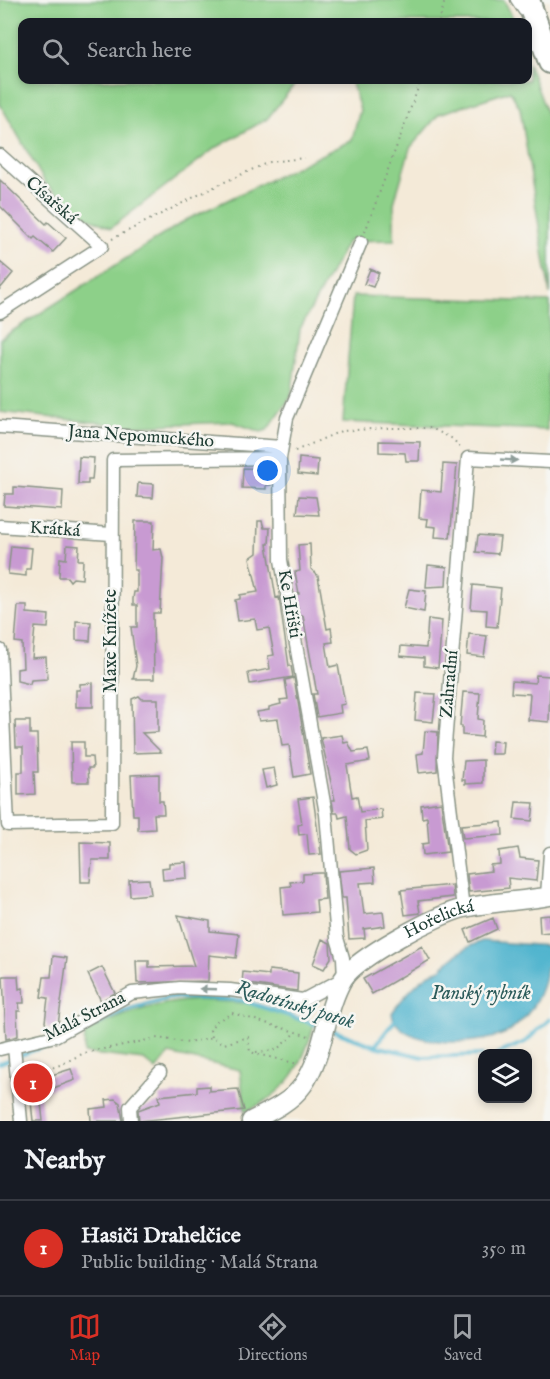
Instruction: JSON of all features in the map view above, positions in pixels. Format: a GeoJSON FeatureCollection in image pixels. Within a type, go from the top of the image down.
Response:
{"type":"FeatureCollection","features":[{"type":"Feature","properties":{"kind":"highway"},"geometry":{"type":"LineString","coordinates":[[528,0],[548,57]]}},
{"type":"Feature","properties":{"kind":"main road","name":"Hořelická"},"geometry":{"type":"LineString","coordinates":[[344,978],[357,964],[406,934],[462,909],[548,896]]}},
{"type":"Feature","properties":{"kind":"main road"},"geometry":{"type":"LineString","coordinates":[[251,1121],[273,1110],[303,1085],[316,1044],[344,978]]}},
{"type":"Feature","properties":{"kind":"street","name":"Císařská"},"geometry":{"type":"LineString","coordinates":[[0,155],[102,246]]}},
{"type":"Feature","properties":{"kind":"street","name":"Ke Hřišti"},"geometry":{"type":"LineString","coordinates":[[344,978],[343,958],[337,939],[326,814],[281,560],[281,452],[287,417],[361,242]]}},
{"type":"Feature","properties":{"kind":"street"},"geometry":{"type":"LineString","coordinates":[[0,312],[102,246]]}},
{"type":"Feature","properties":{"kind":"street","name":"Jana Nepomuckého"},"geometry":{"type":"LineString","coordinates":[[0,427],[281,452]]}},
{"type":"Feature","properties":{"kind":"street","name":"Jana Nepomuckého"},"geometry":{"type":"LineString","coordinates":[[113,460],[281,452]]}},
{"type":"Feature","properties":{"kind":"street"},"geometry":{"type":"LineString","coordinates":[[468,458],[550,462]]}},
{"type":"Feature","properties":{"kind":"street","name":"Zahradní"},"geometry":{"type":"LineString","coordinates":[[462,909],[444,757],[468,458]]}},
{"type":"Feature","properties":{"kind":"street","name":"Maxe Knížete"},"geometry":{"type":"LineString","coordinates":[[0,650],[8,825],[112,823],[113,460]]}},
{"type":"Feature","properties":{"kind":"street","name":"Krátká"},"geometry":{"type":"LineString","coordinates":[[0,526],[111,534]]}},
{"type":"Feature","properties":{"kind":"street"},"geometry":{"type":"LineString","coordinates":[[548,896],[550,853]]}},
{"type":"Feature","properties":{"kind":"street","name":"Malá Strana"},"geometry":{"type":"LineString","coordinates":[[0,1049],[14,1050],[55,1036],[132,993],[180,988],[230,990],[303,1000],[344,978]]}},
{"type":"Feature","properties":{"kind":"street"},"geometry":{"type":"LineString","coordinates":[[14,1050],[21,1121]]}},
{"type":"Feature","properties":{"kind":"street"},"geometry":{"type":"LineString","coordinates":[[131,1121],[130,1107],[160,1073]]}},
{"type":"Feature","properties":{"kind":"lane"},"geometry":{"type":"LineString","coordinates":[[514,0],[525,18]]}},
{"type":"Feature","properties":{"kind":"lane"},"geometry":{"type":"LineString","coordinates":[[532,30],[548,57]]}},
{"type":"Feature","properties":{"kind":"path"},"geometry":{"type":"LineString","coordinates":[[440,18],[445,0]]}},
{"type":"Feature","properties":{"kind":"path"},"geometry":{"type":"LineString","coordinates":[[361,242],[377,205],[420,84]]}},
{"type":"Feature","properties":{"kind":"path"},"geometry":{"type":"LineString","coordinates":[[102,246],[176,206],[269,162],[304,158]]}},
{"type":"Feature","properties":{"kind":"path"},"geometry":{"type":"LineString","coordinates":[[281,452],[341,431],[430,428],[453,439],[468,458]]}},
{"type":"Feature","properties":{"kind":"path"},"geometry":{"type":"LineString","coordinates":[[250,1052],[248,1037],[224,1044],[212,1037],[210,1030],[215,1022],[232,1013],[297,1032],[316,1044]]}},
{"type":"Feature","properties":{"kind":"path"},"geometry":{"type":"LineString","coordinates":[[250,1052],[266,1053],[276,1050],[297,1032]]}},
{"type":"Feature","properties":{"kind":"path"},"geometry":{"type":"LineString","coordinates":[[16,1080],[60,1065],[84,1053],[158,1038],[189,1043],[212,1037]]}},
{"type":"Feature","properties":{"kind":"path"},"geometry":{"type":"LineString","coordinates":[[250,1052],[302,1065]]}},
{"type":"Feature","properties":{"kind":"green space"},"geometry":{"type":"Polygon","coordinates":[[[0,0],[504,0],[513,18],[18,18],[18,84],[295,84],[267,119],[214,149],[111,228],[79,213],[46,184],[0,104],[0,0]]]}},
{"type":"Feature","properties":{"kind":"green space"},"geometry":{"type":"Polygon","coordinates":[[[532,74],[550,122],[550,295],[520,108],[510,91],[439,114],[410,148],[394,203],[394,240],[348,241],[300,329],[291,397],[267,430],[261,432],[232,422],[129,426],[0,412],[0,339],[186,220],[352,140],[360,110],[352,84],[532,84],[532,74]]]}},
{"type":"Feature","properties":{"kind":"green space"},"geometry":{"type":"Polygon","coordinates":[[[353,296],[550,302],[547,430],[343,422],[353,296]]]}},
{"type":"Feature","properties":{"kind":"green space"},"geometry":{"type":"Polygon","coordinates":[[[198,1000],[247,1003],[314,1025],[298,1066],[283,1087],[245,1112],[240,1070],[169,1054],[156,1070],[144,1060],[84,1053],[85,1032],[140,1010],[167,1003],[198,1000]]]}},
{"type":"Feature","properties":{"kind":"water","name":"Panský rybník"},"geometry":{"type":"Polygon","coordinates":[[[482,941],[550,946],[550,965],[546,968],[539,994],[530,1010],[518,1024],[499,1036],[465,1042],[426,1039],[409,1034],[398,1025],[392,1013],[413,987],[441,969],[459,952],[482,941]]]}},
{"type":"Feature","properties":{"kind":"building"},"geometry":{"type":"Polygon","coordinates":[[[0,180],[46,224],[48,222],[66,238],[53,252],[35,237],[33,239],[0,206],[0,180]]]}},
{"type":"Feature","properties":{"kind":"building"},"geometry":{"type":"Polygon","coordinates":[[[0,262],[13,273],[0,289],[0,262]]]}},
{"type":"Feature","properties":{"kind":"building"},"geometry":{"type":"Polygon","coordinates":[[[370,269],[379,273],[373,287],[364,284],[370,269]]]}},
{"type":"Feature","properties":{"kind":"building"},"geometry":{"type":"Polygon","coordinates":[[[379,441],[420,442],[419,461],[406,461],[405,453],[379,452],[379,441]]]}},
{"type":"Feature","properties":{"kind":"building"},"geometry":{"type":"Polygon","coordinates":[[[79,457],[94,458],[92,480],[88,480],[88,484],[78,484],[79,457]]]}},
{"type":"Feature","properties":{"kind":"building"},"geometry":{"type":"Polygon","coordinates":[[[299,458],[318,460],[317,476],[298,474],[299,458]]]}},
{"type":"Feature","properties":{"kind":"building"},"geometry":{"type":"Polygon","coordinates":[[[443,464],[457,465],[450,538],[435,537],[436,527],[427,526],[428,519],[419,518],[421,490],[441,492],[443,464]]]}},
{"type":"Feature","properties":{"kind":"building"},"geometry":{"type":"Polygon","coordinates":[[[243,468],[272,469],[271,485],[266,485],[266,489],[242,488],[243,468]]]}},
{"type":"Feature","properties":{"kind":"building"},"geometry":{"type":"Polygon","coordinates":[[[138,483],[154,484],[153,498],[137,497],[138,483]]]}},
{"type":"Feature","properties":{"kind":"building"},"geometry":{"type":"Polygon","coordinates":[[[14,487],[63,491],[62,510],[4,506],[5,494],[14,494],[14,487]]]}},
{"type":"Feature","properties":{"kind":"building"},"geometry":{"type":"Polygon","coordinates":[[[299,496],[316,497],[319,515],[297,514],[299,496]]]}},
{"type":"Feature","properties":{"kind":"building"},"geometry":{"type":"Polygon","coordinates":[[[135,521],[154,521],[153,550],[161,549],[163,558],[160,613],[153,613],[154,679],[133,679],[136,666],[131,627],[137,627],[137,605],[133,605],[134,592],[137,592],[137,570],[134,570],[135,521]]]}},
{"type":"Feature","properties":{"kind":"building"},"geometry":{"type":"Polygon","coordinates":[[[258,521],[262,521],[264,528],[270,528],[269,544],[267,544],[276,598],[279,597],[289,666],[291,666],[293,677],[250,684],[248,673],[270,669],[268,656],[274,655],[269,628],[257,630],[255,619],[238,621],[235,600],[240,599],[240,595],[258,592],[250,558],[257,553],[258,521]]]}},
{"type":"Feature","properties":{"kind":"building"},"geometry":{"type":"Polygon","coordinates":[[[478,535],[500,537],[498,554],[476,552],[478,535]]]}},
{"type":"Feature","properties":{"kind":"building"},"geometry":{"type":"Polygon","coordinates":[[[310,544],[311,569],[318,576],[327,629],[331,628],[333,642],[326,643],[330,667],[338,665],[345,704],[340,705],[341,713],[317,717],[313,694],[317,694],[303,616],[299,616],[295,594],[299,594],[295,572],[300,571],[298,545],[310,544]]]}},
{"type":"Feature","properties":{"kind":"building"},"geometry":{"type":"Polygon","coordinates":[[[67,545],[79,546],[78,560],[83,560],[82,579],[73,578],[70,581],[67,577],[59,577],[60,558],[66,559],[67,545]]]}},
{"type":"Feature","properties":{"kind":"building"},"geometry":{"type":"Polygon","coordinates":[[[11,546],[32,548],[30,569],[26,569],[26,576],[8,574],[11,546]]]}},
{"type":"Feature","properties":{"kind":"building"},"geometry":{"type":"Polygon","coordinates":[[[428,565],[447,567],[446,586],[426,587],[428,565]]]}},
{"type":"Feature","properties":{"kind":"building"},"geometry":{"type":"Polygon","coordinates":[[[473,585],[501,588],[497,627],[486,626],[487,610],[471,609],[473,585]]]}},
{"type":"Feature","properties":{"kind":"building"},"geometry":{"type":"Polygon","coordinates":[[[409,589],[426,591],[424,612],[404,608],[409,589]]]}},
{"type":"Feature","properties":{"kind":"building"},"geometry":{"type":"Polygon","coordinates":[[[18,606],[27,606],[27,613],[49,615],[48,628],[35,627],[32,658],[46,657],[47,679],[31,680],[30,684],[17,681],[17,669],[23,668],[22,643],[15,642],[18,606]]]}},
{"type":"Feature","properties":{"kind":"building"},"geometry":{"type":"Polygon","coordinates":[[[428,619],[442,621],[438,668],[424,666],[424,658],[400,656],[401,646],[426,648],[428,619]]]}},
{"type":"Feature","properties":{"kind":"building"},"geometry":{"type":"Polygon","coordinates":[[[76,621],[91,622],[90,641],[76,640],[76,621]]]}},
{"type":"Feature","properties":{"kind":"building"},"geometry":{"type":"Polygon","coordinates":[[[469,634],[487,636],[484,657],[467,655],[469,634]]]}},
{"type":"Feature","properties":{"kind":"building"},"geometry":{"type":"Polygon","coordinates":[[[536,675],[550,676],[549,722],[528,720],[530,694],[511,693],[512,681],[535,683],[536,675]]]}},
{"type":"Feature","properties":{"kind":"building"},"geometry":{"type":"Polygon","coordinates":[[[294,678],[310,774],[294,777],[289,745],[282,746],[278,719],[259,721],[257,712],[269,710],[269,707],[281,704],[280,700],[288,699],[285,680],[294,678]]]}},
{"type":"Feature","properties":{"kind":"building"},"geometry":{"type":"Polygon","coordinates":[[[93,683],[93,707],[76,707],[76,690],[80,690],[80,684],[93,683]]]}},
{"type":"Feature","properties":{"kind":"building"},"geometry":{"type":"Polygon","coordinates":[[[463,692],[480,693],[478,719],[483,720],[482,737],[462,735],[462,726],[460,726],[463,692]]]}},
{"type":"Feature","properties":{"kind":"building"},"geometry":{"type":"Polygon","coordinates":[[[417,693],[436,694],[433,722],[415,720],[417,693]]]}},
{"type":"Feature","properties":{"kind":"building"},"geometry":{"type":"Polygon","coordinates":[[[139,696],[142,699],[158,699],[158,732],[142,733],[161,752],[133,753],[132,699],[139,696]]]}},
{"type":"Feature","properties":{"kind":"building"},"geometry":{"type":"Polygon","coordinates":[[[15,721],[30,721],[30,734],[37,734],[38,772],[34,772],[35,794],[18,795],[18,772],[23,772],[23,747],[16,747],[15,721]]]}},
{"type":"Feature","properties":{"kind":"building"},"geometry":{"type":"Polygon","coordinates":[[[425,731],[438,732],[437,771],[419,773],[417,754],[423,753],[425,731]]]}},
{"type":"Feature","properties":{"kind":"building"},"geometry":{"type":"Polygon","coordinates":[[[342,735],[344,743],[348,742],[353,752],[368,750],[370,761],[347,765],[352,797],[357,796],[360,812],[381,809],[382,819],[365,821],[367,850],[356,854],[350,849],[347,816],[339,818],[338,813],[334,813],[332,800],[335,800],[321,738],[342,735]]]}},
{"type":"Feature","properties":{"kind":"building"},"geometry":{"type":"Polygon","coordinates":[[[492,741],[503,742],[502,754],[491,754],[492,741]]]}},
{"type":"Feature","properties":{"kind":"building"},"geometry":{"type":"Polygon","coordinates":[[[71,742],[84,742],[84,757],[92,757],[93,768],[88,768],[89,782],[72,782],[71,742]]]}},
{"type":"Feature","properties":{"kind":"building"},"geometry":{"type":"Polygon","coordinates":[[[483,760],[483,783],[465,784],[465,780],[462,780],[464,761],[483,760]]]}},
{"type":"Feature","properties":{"kind":"building"},"geometry":{"type":"Polygon","coordinates":[[[274,768],[277,785],[266,788],[262,770],[274,768]]]}},
{"type":"Feature","properties":{"kind":"building"},"geometry":{"type":"Polygon","coordinates":[[[159,774],[159,801],[163,801],[164,814],[154,814],[155,829],[138,830],[138,815],[133,815],[131,775],[159,774]]]}},
{"type":"Feature","properties":{"kind":"building"},"geometry":{"type":"Polygon","coordinates":[[[313,797],[321,854],[309,855],[307,834],[299,835],[298,825],[302,824],[298,799],[313,797]]]}},
{"type":"Feature","properties":{"kind":"building"},"geometry":{"type":"Polygon","coordinates":[[[441,802],[448,852],[423,855],[422,844],[429,843],[427,817],[422,818],[421,805],[441,802]]]}},
{"type":"Feature","properties":{"kind":"building"},"geometry":{"type":"Polygon","coordinates":[[[516,802],[534,803],[532,821],[514,819],[516,802]]]}},
{"type":"Feature","properties":{"kind":"building"},"geometry":{"type":"Polygon","coordinates":[[[502,822],[503,835],[463,838],[461,825],[502,822]]]}},
{"type":"Feature","properties":{"kind":"building"},"geometry":{"type":"Polygon","coordinates":[[[80,842],[110,843],[110,860],[92,860],[90,882],[81,882],[80,842]]]}},
{"type":"Feature","properties":{"kind":"building"},"geometry":{"type":"Polygon","coordinates":[[[518,848],[520,858],[538,860],[536,881],[508,878],[509,888],[469,892],[467,874],[491,871],[490,865],[500,864],[499,851],[518,848]]]}},
{"type":"Feature","properties":{"kind":"building"},"geometry":{"type":"Polygon","coordinates":[[[186,862],[187,878],[163,880],[162,868],[169,867],[169,863],[186,862]]]}},
{"type":"Feature","properties":{"kind":"building"},"geometry":{"type":"Polygon","coordinates":[[[374,868],[375,882],[360,883],[364,914],[383,912],[385,926],[364,929],[365,938],[349,939],[346,898],[342,898],[339,871],[374,868]]]}},
{"type":"Feature","properties":{"kind":"building"},"geometry":{"type":"Polygon","coordinates":[[[323,873],[325,899],[316,900],[317,912],[283,915],[281,887],[291,886],[290,882],[303,881],[303,874],[323,873]]]}},
{"type":"Feature","properties":{"kind":"building"},"geometry":{"type":"Polygon","coordinates":[[[149,879],[151,894],[130,896],[129,880],[149,879]]]}},
{"type":"Feature","properties":{"kind":"building"},"geometry":{"type":"Polygon","coordinates":[[[452,885],[453,897],[418,901],[420,913],[405,915],[401,890],[452,885]]]}},
{"type":"Feature","properties":{"kind":"building"},"geometry":{"type":"Polygon","coordinates":[[[178,915],[210,921],[210,931],[239,934],[236,958],[209,955],[208,981],[137,983],[136,961],[149,961],[149,967],[194,966],[178,915]]]}},
{"type":"Feature","properties":{"kind":"building"},"geometry":{"type":"Polygon","coordinates":[[[550,915],[550,932],[540,933],[539,916],[550,915]]]}},
{"type":"Feature","properties":{"kind":"building"},"geometry":{"type":"Polygon","coordinates":[[[493,918],[497,929],[470,942],[465,930],[493,918]]]}},
{"type":"Feature","properties":{"kind":"building"},"geometry":{"type":"Polygon","coordinates":[[[322,939],[330,943],[331,958],[324,969],[313,964],[322,939]]]}},
{"type":"Feature","properties":{"kind":"building"},"geometry":{"type":"Polygon","coordinates":[[[422,946],[430,960],[372,994],[363,979],[422,946]]]}},
{"type":"Feature","properties":{"kind":"building"},"geometry":{"type":"Polygon","coordinates":[[[53,956],[67,958],[58,1025],[48,1029],[45,1022],[48,998],[41,997],[44,977],[51,977],[53,956]]]}},
{"type":"Feature","properties":{"kind":"building"},"geometry":{"type":"Polygon","coordinates":[[[102,967],[115,993],[101,1001],[88,974],[102,967]]]}},
{"type":"Feature","properties":{"kind":"building"},"geometry":{"type":"Polygon","coordinates":[[[269,970],[298,973],[297,991],[242,983],[243,972],[269,975],[269,970]]]}},
{"type":"Feature","properties":{"kind":"building"},"geometry":{"type":"Polygon","coordinates":[[[3,976],[18,976],[19,989],[23,988],[24,1003],[19,1003],[20,1011],[17,1011],[18,1036],[6,1039],[3,976]]]}},
{"type":"Feature","properties":{"kind":"building"},"geometry":{"type":"Polygon","coordinates":[[[71,1069],[75,1080],[40,1093],[43,1121],[33,1121],[29,1082],[71,1069]]]}},
{"type":"Feature","properties":{"kind":"building"},"geometry":{"type":"Polygon","coordinates":[[[209,1086],[209,1091],[238,1089],[244,1110],[139,1121],[138,1110],[160,1102],[159,1096],[197,1092],[197,1087],[209,1086]]]}},
{"type":"Feature","properties":{"kind":"building"},"geometry":{"type":"Polygon","coordinates":[[[115,1099],[120,1103],[123,1121],[91,1121],[90,1109],[107,1107],[106,1100],[115,1099]]]}},
{"type":"Feature","properties":{"kind":"waterway","name":"Radotínský potok"},"geometry":{"type":"LineString","coordinates":[[0,1063],[64,1039],[127,1010],[172,997],[241,1000],[321,1026]]}},
{"type":"Feature","properties":{"kind":"waterway"},"geometry":{"type":"LineString","coordinates":[[375,1046],[396,1019]]}},
{"type":"Feature","properties":{"kind":"waterway","name":"Radotínský potok"},"geometry":{"type":"LineString","coordinates":[[509,1049],[525,1042],[550,1019]]}},
{"type":"Feature","properties":{"kind":"waterway","name":"Radotínský potok"},"geometry":{"type":"LineString","coordinates":[[331,1030],[375,1046],[423,1057],[478,1055]]}},
{"type":"Feature","properties":{"kind":"place","name":"Hasiči Drahelčice"},"geometry":{"type":"Point","coordinates":[33,1083]}}]}
